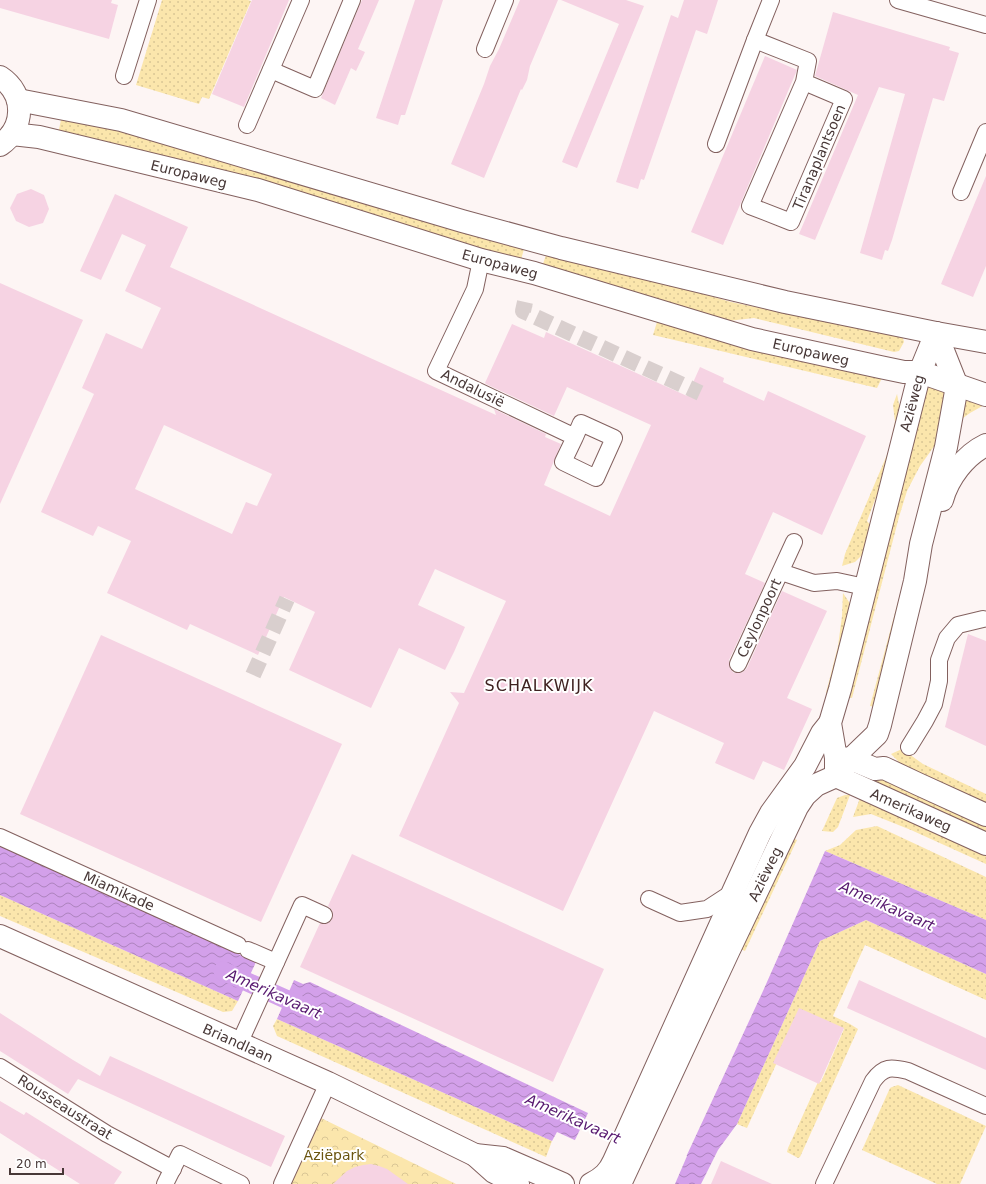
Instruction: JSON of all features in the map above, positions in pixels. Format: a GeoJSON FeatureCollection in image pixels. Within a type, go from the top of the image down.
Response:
{"type":"FeatureCollection","features":[{"type":"Feature","properties":{"kind":"main road"},"geometry":{"type":"LineString","coordinates":[[0,76],[6,80],[13,89],[18,100],[18,123],[6,140]]}},
{"type":"Feature","properties":{"kind":"main road"},"geometry":{"type":"LineString","coordinates":[[18,100],[121,120],[462,221],[561,248],[786,302],[936,334],[986,342]]}},
{"type":"Feature","properties":{"kind":"main road","name":"Europaweg"},"geometry":{"type":"LineString","coordinates":[[6,140],[39,137],[258,190],[481,260],[534,273],[752,339],[904,372],[920,372],[986,395]]}},
{"type":"Feature","properties":{"kind":"main road"},"geometry":{"type":"LineString","coordinates":[[877,734],[915,581],[921,544],[946,447],[957,386],[936,334]]}},
{"type":"Feature","properties":{"kind":"main road","name":"Aziëweg"},"geometry":{"type":"LineString","coordinates":[[592,1184],[602,1179],[610,1170],[621,1171],[733,892],[760,833],[771,813],[805,766],[822,733],[830,723],[840,689],[920,372],[936,334]]}},
{"type":"Feature","properties":{"kind":"main road"},"geometry":{"type":"LineString","coordinates":[[915,581],[929,545],[944,494],[957,470],[976,450],[986,445]]}},
{"type":"Feature","properties":{"kind":"main road","name":"Aziëweg"},"geometry":{"type":"LineString","coordinates":[[830,723],[841,764]]}},
{"type":"Feature","properties":{"kind":"main road","name":"Aziëweg"},"geometry":{"type":"LineString","coordinates":[[637,1129],[728,952],[797,807],[805,795],[877,734]]}},
{"type":"Feature","properties":{"kind":"main road","name":"Amerikaweg"},"geometry":{"type":"LineString","coordinates":[[877,734],[884,757],[884,768]]}},
{"type":"Feature","properties":{"kind":"main road"},"geometry":{"type":"LineString","coordinates":[[805,766],[822,758],[841,764]]}},
{"type":"Feature","properties":{"kind":"main road","name":"Amerikaweg"},"geometry":{"type":"LineString","coordinates":[[841,764],[875,769],[884,768],[986,815]]}},
{"type":"Feature","properties":{"kind":"main road","name":"Amerikaweg"},"geometry":{"type":"LineString","coordinates":[[841,764],[986,844]]}},
{"type":"Feature","properties":{"kind":"main road","name":"Briandlaan"},"geometry":{"type":"LineString","coordinates":[[0,936],[328,1083],[475,1155],[494,1172],[518,1184]]}},
{"type":"Feature","properties":{"kind":"main road","name":"Briandlaan"},"geometry":{"type":"LineString","coordinates":[[475,1155],[503,1158],[563,1184]]}},
{"type":"Feature","properties":{"kind":"street"},"geometry":{"type":"LineString","coordinates":[[124,76],[148,0]]}},
{"type":"Feature","properties":{"kind":"street"},"geometry":{"type":"LineString","coordinates":[[247,125],[301,0]]}},
{"type":"Feature","properties":{"kind":"street"},"geometry":{"type":"LineString","coordinates":[[271,70],[314,89],[352,0]]}},
{"type":"Feature","properties":{"kind":"street"},"geometry":{"type":"LineString","coordinates":[[485,49],[505,0]]}},
{"type":"Feature","properties":{"kind":"street"},"geometry":{"type":"LineString","coordinates":[[716,144],[755,40],[772,0]]}},
{"type":"Feature","properties":{"kind":"street"},"geometry":{"type":"LineString","coordinates":[[898,0],[986,25]]}},
{"type":"Feature","properties":{"kind":"street","name":"Tiranaplantsoen"},"geometry":{"type":"LineString","coordinates":[[755,40],[808,61],[804,82],[750,206],[791,222],[844,99],[804,82]]}},
{"type":"Feature","properties":{"kind":"street"},"geometry":{"type":"LineString","coordinates":[[961,192],[986,132]]}},
{"type":"Feature","properties":{"kind":"street","name":"Andalusië"},"geometry":{"type":"LineString","coordinates":[[481,260],[475,290],[436,371],[575,437]]}},
{"type":"Feature","properties":{"kind":"street","name":"Ceylonpoort"},"geometry":{"type":"LineString","coordinates":[[738,664],[794,542]]}},
{"type":"Feature","properties":{"kind":"street","name":"Ceylonpoort"},"geometry":{"type":"LineString","coordinates":[[781,572],[814,583],[837,582],[865,587]]}},
{"type":"Feature","properties":{"kind":"street"},"geometry":{"type":"LineString","coordinates":[[909,747],[934,704],[939,681],[939,660],[947,638],[958,625],[985,618]]}},
{"type":"Feature","properties":{"kind":"street","name":"Miamikade"},"geometry":{"type":"LineString","coordinates":[[0,837],[243,947],[275,965]]}},
{"type":"Feature","properties":{"kind":"street"},"geometry":{"type":"LineString","coordinates":[[649,899],[680,913],[706,909],[733,892]]}},
{"type":"Feature","properties":{"kind":"street"},"geometry":{"type":"LineString","coordinates":[[239,1044],[302,904],[324,915]]}},
{"type":"Feature","properties":{"kind":"street","name":"Rousseaustraat"},"geometry":{"type":"LineString","coordinates":[[0,1067],[107,1134],[172,1168]]}},
{"type":"Feature","properties":{"kind":"street"},"geometry":{"type":"LineString","coordinates":[[824,1184],[873,1081],[879,1073],[885,1069],[896,1069],[908,1072],[986,1106]]}},
{"type":"Feature","properties":{"kind":"street"},"geometry":{"type":"LineString","coordinates":[[282,1184],[328,1083]]}},
{"type":"Feature","properties":{"kind":"street"},"geometry":{"type":"LineString","coordinates":[[165,1184],[180,1154],[241,1184]]}},
{"type":"Feature","properties":{"kind":"green space"},"geometry":{"type":"Polygon","coordinates":[[[162,0],[251,1],[209,99],[202,97],[199,104],[136,85],[162,0]]]}},
{"type":"Feature","properties":{"kind":"green space"},"geometry":{"type":"Polygon","coordinates":[[[62,115],[239,161],[526,242],[520,263],[58,134],[62,115]]]}},
{"type":"Feature","properties":{"kind":"green space"},"geometry":{"type":"Polygon","coordinates":[[[548,249],[731,302],[897,336],[903,338],[904,342],[899,351],[894,352],[754,318],[728,321],[541,270],[548,249]]]}},
{"type":"Feature","properties":{"kind":"green space"},"geometry":{"type":"Polygon","coordinates":[[[657,322],[869,372],[882,378],[877,388],[653,335],[657,322]]]}},
{"type":"Feature","properties":{"kind":"green space"},"geometry":{"type":"Polygon","coordinates":[[[929,381],[946,386],[943,434],[920,466],[907,491],[852,698],[848,697],[929,381]]]}},
{"type":"Feature","properties":{"kind":"green space"},"geometry":{"type":"Polygon","coordinates":[[[897,394],[901,414],[881,484],[867,521],[872,527],[864,553],[855,562],[842,566],[845,554],[889,450],[895,422],[893,405],[897,394]]]}},
{"type":"Feature","properties":{"kind":"green space"},"geometry":{"type":"Polygon","coordinates":[[[965,394],[986,404],[959,421],[965,394]]]}},
{"type":"Feature","properties":{"kind":"green space"},"geometry":{"type":"Polygon","coordinates":[[[918,527],[875,707],[870,706],[918,527]]]}},
{"type":"Feature","properties":{"kind":"green space"},"geometry":{"type":"Polygon","coordinates":[[[843,593],[851,608],[829,693],[826,693],[838,646],[843,593]]]}},
{"type":"Feature","properties":{"kind":"green space"},"geometry":{"type":"Polygon","coordinates":[[[902,749],[923,764],[986,794],[986,806],[906,769],[891,754],[902,749]]]}},
{"type":"Feature","properties":{"kind":"green space"},"geometry":{"type":"Polygon","coordinates":[[[869,773],[986,826],[986,833],[867,779],[869,773]]]}},
{"type":"Feature","properties":{"kind":"green space"},"geometry":{"type":"Polygon","coordinates":[[[850,795],[838,827],[833,832],[822,831],[837,798],[850,795]]]}},
{"type":"Feature","properties":{"kind":"green space"},"geometry":{"type":"Polygon","coordinates":[[[860,798],[986,855],[986,864],[911,830],[871,814],[853,817],[860,798]]]}},
{"type":"Feature","properties":{"kind":"green space"},"geometry":{"type":"Polygon","coordinates":[[[877,826],[986,877],[986,920],[825,851],[840,845],[856,830],[877,826]]]}},
{"type":"Feature","properties":{"kind":"green space"},"geometry":{"type":"Polygon","coordinates":[[[791,837],[797,840],[745,951],[735,947],[791,837]]]}},
{"type":"Feature","properties":{"kind":"green space"},"geometry":{"type":"Polygon","coordinates":[[[0,895],[238,1001],[232,1011],[223,1012],[0,916],[0,895]]]}},
{"type":"Feature","properties":{"kind":"green space"},"geometry":{"type":"Polygon","coordinates":[[[866,920],[986,974],[986,1000],[865,945],[833,1016],[858,1029],[800,1157],[798,1158],[787,1152],[788,1148],[818,1082],[821,1082],[844,1029],[801,1010],[747,1128],[737,1124],[820,941],[866,920]]]}},
{"type":"Feature","properties":{"kind":"green space"},"geometry":{"type":"Polygon","coordinates":[[[277,1019],[552,1141],[546,1157],[277,1036],[273,1026],[277,1019]]]}},
{"type":"Feature","properties":{"kind":"green space"},"geometry":{"type":"Polygon","coordinates":[[[898,1085],[986,1126],[960,1184],[937,1184],[862,1150],[890,1088],[898,1085]]]}},
{"type":"Feature","properties":{"kind":"green space","name":"Aziëpark"},"geometry":{"type":"Polygon","coordinates":[[[321,1118],[456,1184],[291,1184],[321,1118]]]}},
{"type":"Feature","properties":{"kind":"water"},"geometry":{"type":"Polygon","coordinates":[[[0,846],[256,962],[238,1001],[0,895],[0,846]]]}},
{"type":"Feature","properties":{"kind":"water"},"geometry":{"type":"Polygon","coordinates":[[[825,851],[986,920],[986,974],[866,920],[820,941],[737,1124],[718,1150],[701,1184],[671,1184],[557,1132],[552,1141],[277,1019],[294,980],[303,984],[310,982],[588,1113],[686,1157],[763,991],[825,851]]]}},
{"type":"Feature","properties":{"kind":"pier"},"geometry":{"type":"Polygon","coordinates":[[[589,1111],[687,1156],[675,1184],[666,1184],[574,1142],[589,1111]]]}},
{"type":"Feature","properties":{"kind":"building"},"geometry":{"type":"Polygon","coordinates":[[[0,0],[112,0],[111,3],[118,5],[109,39],[0,8],[0,0]]]}},
{"type":"Feature","properties":{"kind":"building"},"geometry":{"type":"Polygon","coordinates":[[[252,0],[289,0],[244,107],[212,94],[252,0]]]}},
{"type":"Feature","properties":{"kind":"building"},"geometry":{"type":"Polygon","coordinates":[[[362,0],[379,0],[358,49],[365,52],[356,71],[351,68],[335,105],[321,98],[362,0]]]}},
{"type":"Feature","properties":{"kind":"building"},"geometry":{"type":"Polygon","coordinates":[[[415,0],[443,0],[405,115],[401,115],[398,125],[376,118],[415,0]]]}},
{"type":"Feature","properties":{"kind":"building"},"geometry":{"type":"Polygon","coordinates":[[[520,0],[558,0],[530,66],[527,80],[522,90],[521,89],[484,178],[451,164],[490,66],[520,0]]]}},
{"type":"Feature","properties":{"kind":"building"},"geometry":{"type":"Polygon","coordinates":[[[561,0],[626,0],[644,6],[577,168],[562,162],[619,24],[561,0]]]}},
{"type":"Feature","properties":{"kind":"building"},"geometry":{"type":"Polygon","coordinates":[[[684,0],[718,0],[707,34],[696,30],[644,180],[641,179],[638,189],[616,182],[671,15],[678,18],[684,0]]]}},
{"type":"Feature","properties":{"kind":"building"},"geometry":{"type":"Polygon","coordinates":[[[833,12],[950,47],[949,50],[959,53],[944,101],[933,98],[892,240],[888,251],[885,250],[882,260],[860,253],[905,94],[879,87],[815,240],[799,234],[858,95],[815,76],[833,12]]]}},
{"type":"Feature","properties":{"kind":"building"},"geometry":{"type":"Polygon","coordinates":[[[765,56],[797,70],[723,245],[691,232],[765,56]]]}},
{"type":"Feature","properties":{"kind":"building"},"geometry":{"type":"Polygon","coordinates":[[[986,176],[986,266],[973,297],[941,284],[986,176]]]}},
{"type":"Feature","properties":{"kind":"building"},"geometry":{"type":"Polygon","coordinates":[[[31,189],[44,195],[49,209],[43,223],[29,227],[16,221],[10,208],[17,194],[31,189]]]}},
{"type":"Feature","properties":{"kind":"building"},"geometry":{"type":"Polygon","coordinates":[[[115,194],[188,227],[170,267],[496,415],[494,409],[546,434],[545,437],[561,444],[544,485],[610,516],[651,425],[567,387],[554,416],[486,384],[485,383],[512,324],[544,338],[546,332],[687,396],[700,367],[724,378],[723,382],[764,401],[768,391],[866,436],[822,535],[773,512],[745,574],[765,583],[729,660],[730,669],[734,673],[743,672],[747,668],[782,591],[827,611],[787,698],[812,709],[784,770],[763,761],[754,780],[715,763],[724,743],[654,711],[563,911],[399,836],[459,703],[450,692],[464,693],[506,601],[435,569],[418,605],[465,627],[454,652],[445,670],[399,648],[371,708],[289,670],[315,612],[284,597],[258,655],[190,624],[187,630],[107,593],[131,541],[98,526],[93,536],[41,512],[94,394],[82,388],[106,333],[142,349],[161,308],[125,291],[146,245],[122,234],[101,280],[80,271],[115,194]],[[164,425],[135,489],[232,534],[246,502],[257,506],[272,474],[164,425]]]}},
{"type":"Feature","properties":{"kind":"building"},"geometry":{"type":"Polygon","coordinates":[[[0,283],[83,320],[0,504],[0,283]]]}},
{"type":"Feature","properties":{"kind":"building"},"geometry":{"type":"Polygon","coordinates":[[[968,634],[986,641],[986,746],[945,727],[968,634]]]}},
{"type":"Feature","properties":{"kind":"building"},"geometry":{"type":"Polygon","coordinates":[[[101,635],[342,744],[261,922],[20,814],[101,635]]]}},
{"type":"Feature","properties":{"kind":"building"},"geometry":{"type":"Polygon","coordinates":[[[352,854],[604,969],[553,1082],[300,967],[320,923],[325,924],[330,922],[332,919],[332,910],[328,906],[352,854]]]}},
{"type":"Feature","properties":{"kind":"building"},"geometry":{"type":"Polygon","coordinates":[[[859,980],[986,1038],[986,1070],[847,1008],[859,980]]]}},
{"type":"Feature","properties":{"kind":"building"},"geometry":{"type":"Polygon","coordinates":[[[799,1008],[844,1028],[819,1084],[773,1063],[799,1008]]]}},
{"type":"Feature","properties":{"kind":"building"},"geometry":{"type":"Polygon","coordinates":[[[0,1013],[100,1076],[110,1056],[285,1136],[271,1167],[78,1079],[68,1094],[0,1051],[0,1013]]]}},
{"type":"Feature","properties":{"kind":"building"},"geometry":{"type":"Polygon","coordinates":[[[0,1101],[24,1115],[26,1112],[122,1172],[114,1184],[80,1184],[0,1133],[0,1101]]]}},
{"type":"Feature","properties":{"kind":"building"},"geometry":{"type":"Polygon","coordinates":[[[721,1161],[772,1184],[711,1184],[721,1161]]]}},
{"type":"Feature","properties":{"kind":"building"},"geometry":{"type":"Polygon","coordinates":[[[371,1164],[387,1169],[408,1184],[333,1184],[347,1171],[355,1167],[371,1164]]]}},
{"type":"Feature","properties":{"kind":"waterway","name":"Amerikavaart"},"geometry":{"type":"LineString","coordinates":[[223,971],[310,1010]]}},
{"type":"Feature","properties":{"kind":"tunnel"},"geometry":{"type":"LineString","coordinates":[[525,302],[523,311],[700,393]]}},
{"type":"Feature","properties":{"kind":"tunnel"},"geometry":{"type":"LineString","coordinates":[[253,675],[287,599]]}},
{"type":"Feature","properties":{"kind":"district","name":"SCHALKWIJK"},"geometry":{"type":"Point","coordinates":[539,685]}}]}
